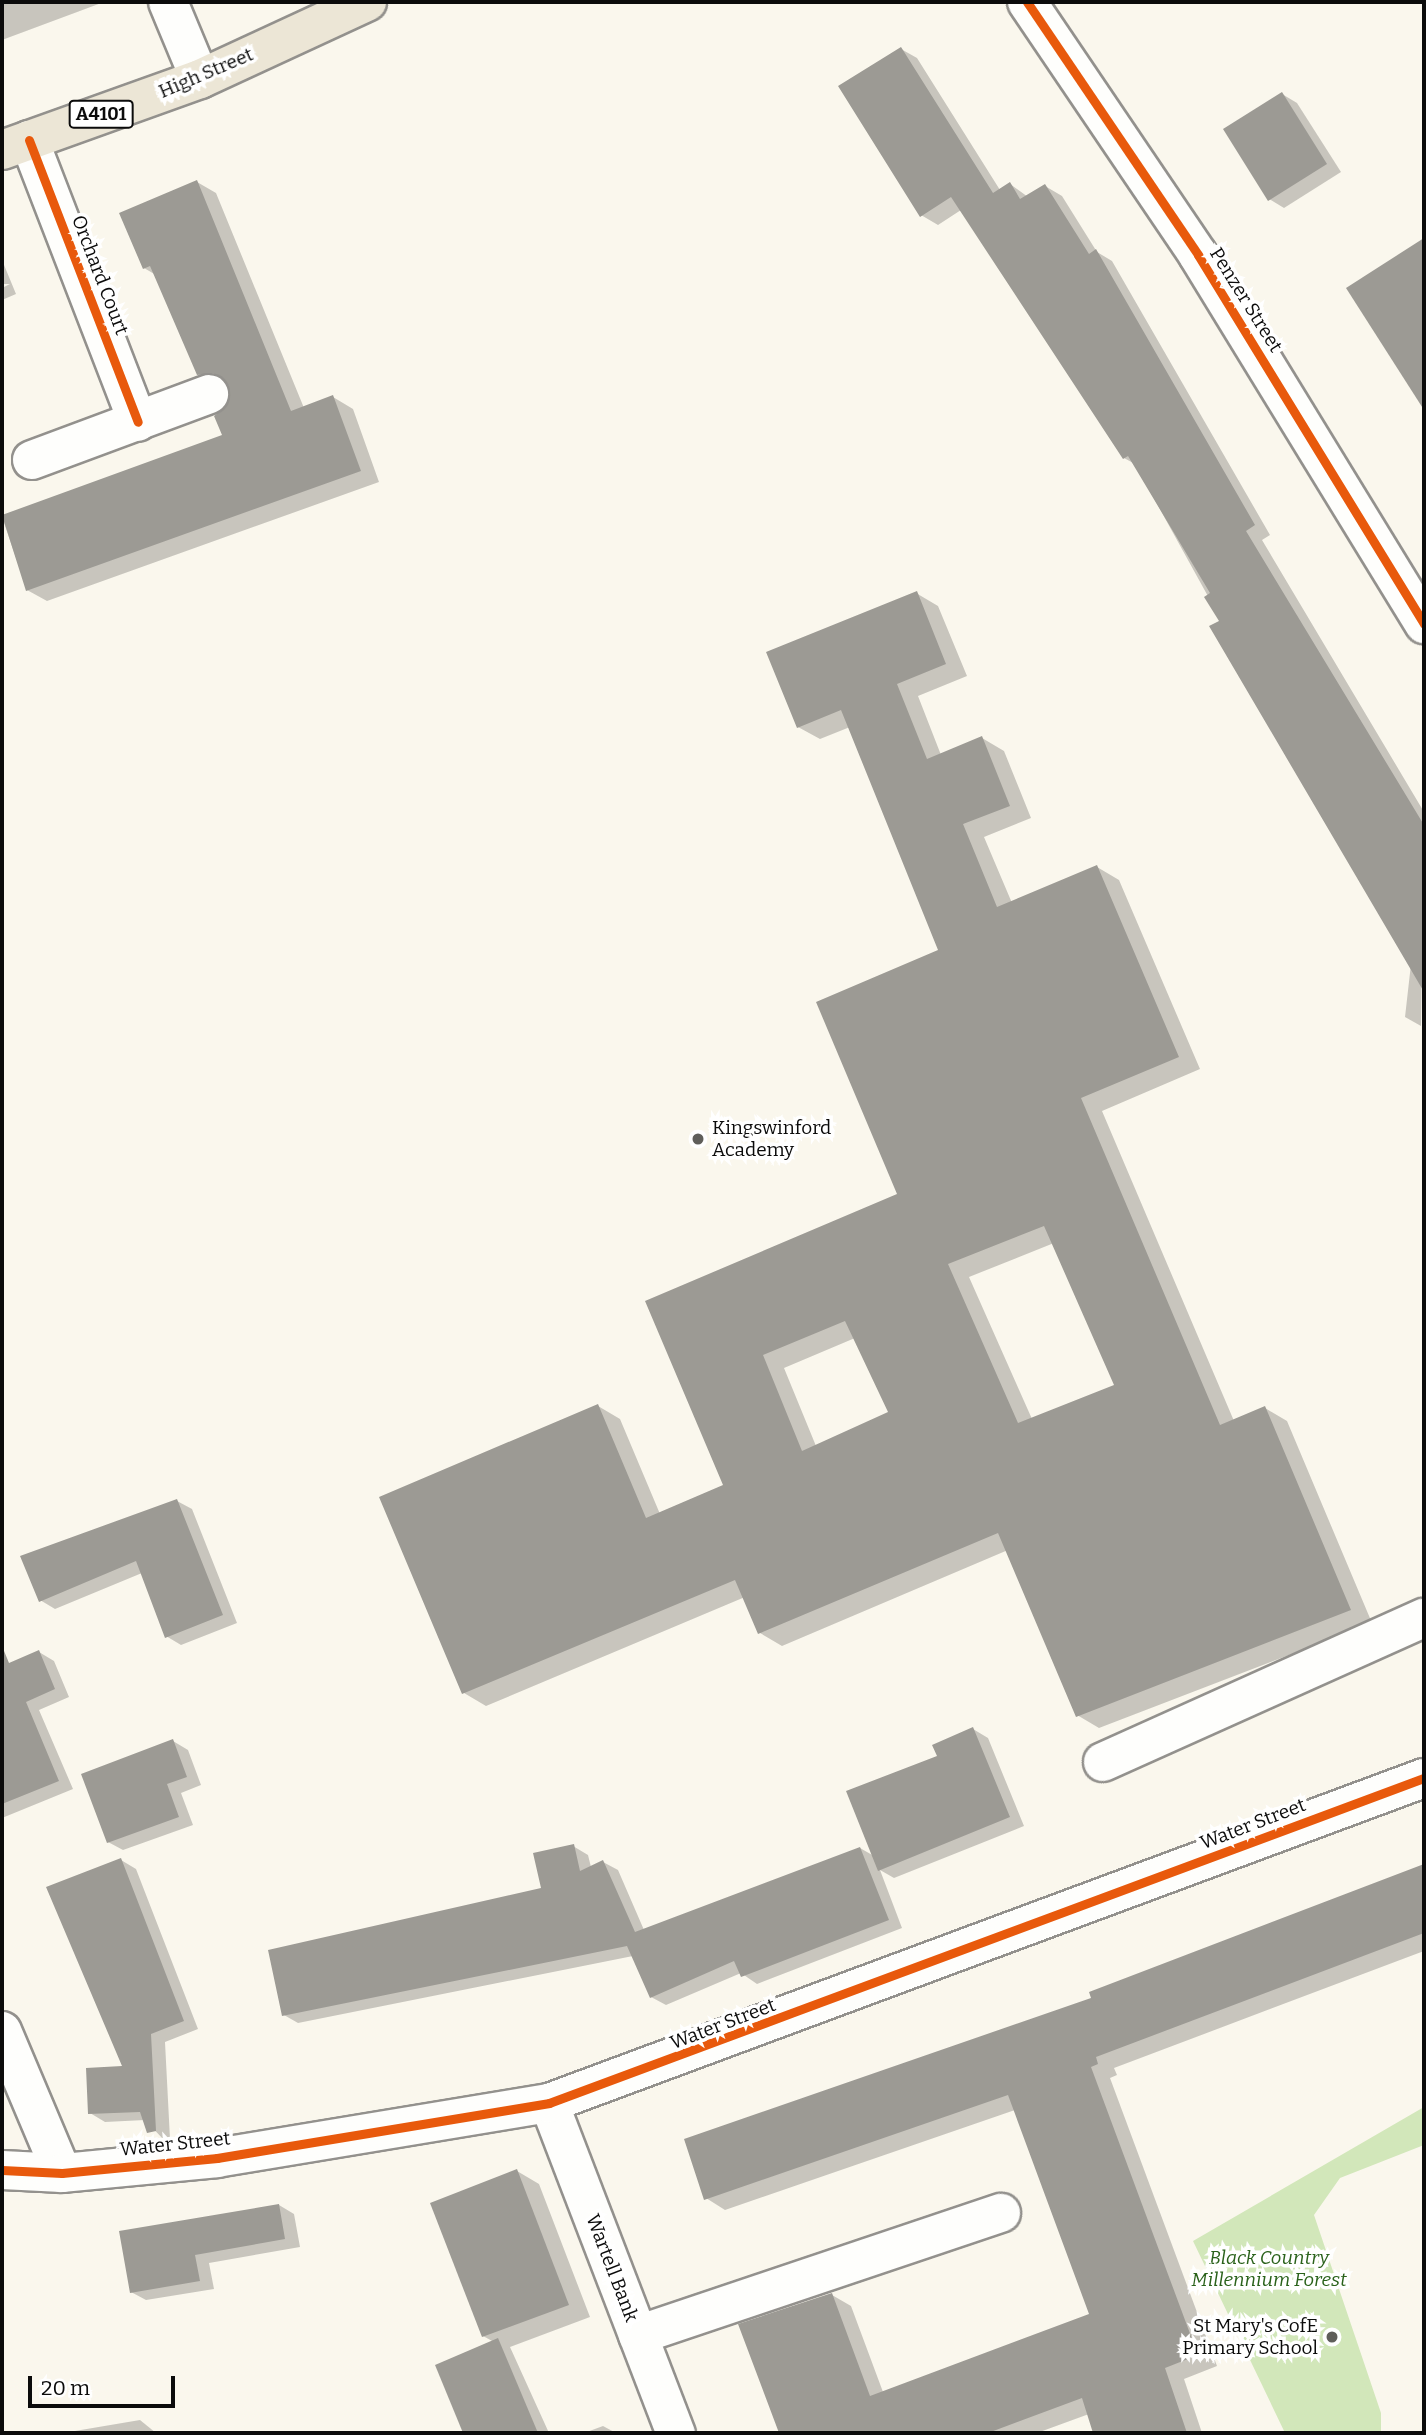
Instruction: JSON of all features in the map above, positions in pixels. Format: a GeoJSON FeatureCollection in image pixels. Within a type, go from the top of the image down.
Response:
{"type":"FeatureCollection","features":[{"type":"Feature","properties":{"kind":"main road","name":"High Street"},"geometry":{"type":"LineString","coordinates":[[16,145],[200,79],[367,2]]}},
{"type":"Feature","properties":{"kind":"street"},"geometry":{"type":"LineString","coordinates":[[168,2],[200,79]]}},
{"type":"Feature","properties":{"kind":"street","name":"Penzer Street"},"geometry":{"type":"LineString","coordinates":[[1027,2],[1198,255],[1424,624]]}},
{"type":"Feature","properties":{"kind":"street","name":"Orchard Court"},"geometry":{"type":"LineString","coordinates":[[16,145],[138,422]]}},
{"type":"Feature","properties":{"kind":"street"},"geometry":{"type":"LineString","coordinates":[[32,460],[209,394]]}},
{"type":"Feature","properties":{"kind":"street"},"geometry":{"type":"LineString","coordinates":[[1104,1762],[1424,1618]]}},
{"type":"Feature","properties":{"kind":"street","name":"Water Street"},"geometry":{"type":"LineString","coordinates":[[2,2171],[62,2173],[217,2158],[549,2103],[1424,1778]]}},
{"type":"Feature","properties":{"kind":"street"},"geometry":{"type":"LineString","coordinates":[[2,2031],[62,2173]]}},
{"type":"Feature","properties":{"kind":"street","name":"Wartell Bank"},"geometry":{"type":"LineString","coordinates":[[549,2103],[676,2433]]}},
{"type":"Feature","properties":{"kind":"street"},"geometry":{"type":"LineString","coordinates":[[638,2335],[1001,2213]]}},
{"type":"Feature","properties":{"kind":"green space","name":"Black Country Millennium Forest"},"geometry":{"type":"Polygon","coordinates":[[[1424,2107],[1424,2145],[1340,2178],[1314,2215],[1381,2413],[1381,2433],[1285,2433],[1193,2241],[1424,2107]]]}},
{"type":"Feature","properties":{"kind":"building"},"geometry":{"type":"Polygon","coordinates":[[[901,47],[993,193],[1010,182],[1020,199],[1045,184],[1089,254],[1096,249],[1255,525],[1246,531],[1424,825],[1424,992],[1209,626],[1219,621],[1204,597],[1210,593],[1128,456],[1123,459],[951,197],[920,217],[838,86],[901,47]]]}},
{"type":"Feature","properties":{"kind":"building"},"geometry":{"type":"Polygon","coordinates":[[[1282,92],[1327,164],[1268,201],[1223,129],[1282,92]]]}},
{"type":"Feature","properties":{"kind":"building"},"geometry":{"type":"Polygon","coordinates":[[[197,180],[291,411],[333,395],[361,471],[26,591],[2,515],[222,435],[214,416],[226,407],[229,386],[213,373],[197,375],[150,266],[143,269],[119,213],[197,180]]]}},
{"type":"Feature","properties":{"kind":"building"},"geometry":{"type":"Polygon","coordinates":[[[1424,238],[1424,410],[1346,288],[1424,238]]]}},
{"type":"Feature","properties":{"kind":"building"},"geometry":{"type":"Polygon","coordinates":[[[917,591],[946,664],[897,684],[927,759],[982,736],[1010,806],[963,824],[997,907],[1097,865],[1179,1057],[1081,1098],[1220,1425],[1265,1406],[1351,1610],[1076,1717],[998,1533],[758,1634],[735,1580],[462,1694],[379,1497],[598,1404],[646,1518],[723,1485],[645,1301],[897,1194],[816,1002],[938,950],[841,710],[797,728],[766,652],[917,591]],[[1044,1226],[948,1264],[1018,1423],[1114,1385],[1044,1226]],[[845,1321],[763,1355],[802,1451],[888,1412],[845,1321]]]}},
{"type":"Feature","properties":{"kind":"building"},"geometry":{"type":"Polygon","coordinates":[[[177,1499],[223,1615],[165,1638],[136,1561],[39,1602],[20,1556],[177,1499]]]}},
{"type":"Feature","properties":{"kind":"building"},"geometry":{"type":"Polygon","coordinates":[[[2,1646],[9,1663],[39,1650],[55,1689],[26,1702],[59,1781],[2,1804],[2,1646]]]}},
{"type":"Feature","properties":{"kind":"building"},"geometry":{"type":"Polygon","coordinates":[[[973,1727],[1010,1817],[878,1871],[846,1791],[937,1756],[932,1745],[973,1727]]]}},
{"type":"Feature","properties":{"kind":"building"},"geometry":{"type":"Polygon","coordinates":[[[173,1739],[187,1777],[167,1784],[179,1817],[107,1843],[81,1774],[173,1739]]]}},
{"type":"Feature","properties":{"kind":"building"},"geometry":{"type":"Polygon","coordinates":[[[574,1844],[580,1871],[603,1860],[635,1932],[860,1847],[889,1920],[741,1977],[734,1961],[650,1998],[627,1946],[282,2016],[268,1950],[541,1888],[533,1853],[574,1844]]]}},
{"type":"Feature","properties":{"kind":"building"},"geometry":{"type":"Polygon","coordinates":[[[121,1858],[184,2021],[151,2034],[156,2131],[147,2133],[140,2112],[88,2114],[86,2068],[122,2066],[46,1887],[121,1858]]]}},
{"type":"Feature","properties":{"kind":"building"},"geometry":{"type":"Polygon","coordinates":[[[1424,1864],[1424,1933],[1096,2057],[1098,2064],[1091,2067],[1198,2355],[1165,2368],[1187,2433],[1093,2433],[1082,2398],[988,2433],[779,2433],[738,2324],[832,2293],[870,2396],[1089,2314],[1008,2095],[704,2200],[684,2139],[1091,1998],[1089,1992],[1424,1864]]]}},
{"type":"Feature","properties":{"kind":"building"},"geometry":{"type":"Polygon","coordinates":[[[517,2169],[569,2305],[482,2337],[430,2203],[517,2169]]]}},
{"type":"Feature","properties":{"kind":"building"},"geometry":{"type":"Polygon","coordinates":[[[279,2204],[285,2239],[195,2255],[200,2281],[130,2293],[119,2231],[279,2204]]]}},
{"type":"Feature","properties":{"kind":"building"},"geometry":{"type":"Polygon","coordinates":[[[498,2338],[538,2433],[463,2433],[435,2365],[498,2338]]]}},
{"type":"Feature","properties":{"kind":"cycle path"},"geometry":{"type":"LineString","coordinates":[[1027,2],[1198,255],[1424,624]]}},
{"type":"Feature","properties":{"kind":"cycle path"},"geometry":{"type":"LineString","coordinates":[[29,140],[138,422]]}},
{"type":"Feature","properties":{"kind":"cycle path"},"geometry":{"type":"LineString","coordinates":[[2,2170],[62,2173],[217,2158],[549,2103],[1424,1778]]}},
{"type":"Feature","properties":{"kind":"place","name":"Kingswinford Academy"},"geometry":{"type":"Point","coordinates":[698,1139]}},
{"type":"Feature","properties":{"kind":"place","name":"St Mary's CofE Primary School"},"geometry":{"type":"Point","coordinates":[1332,2337]}}]}
